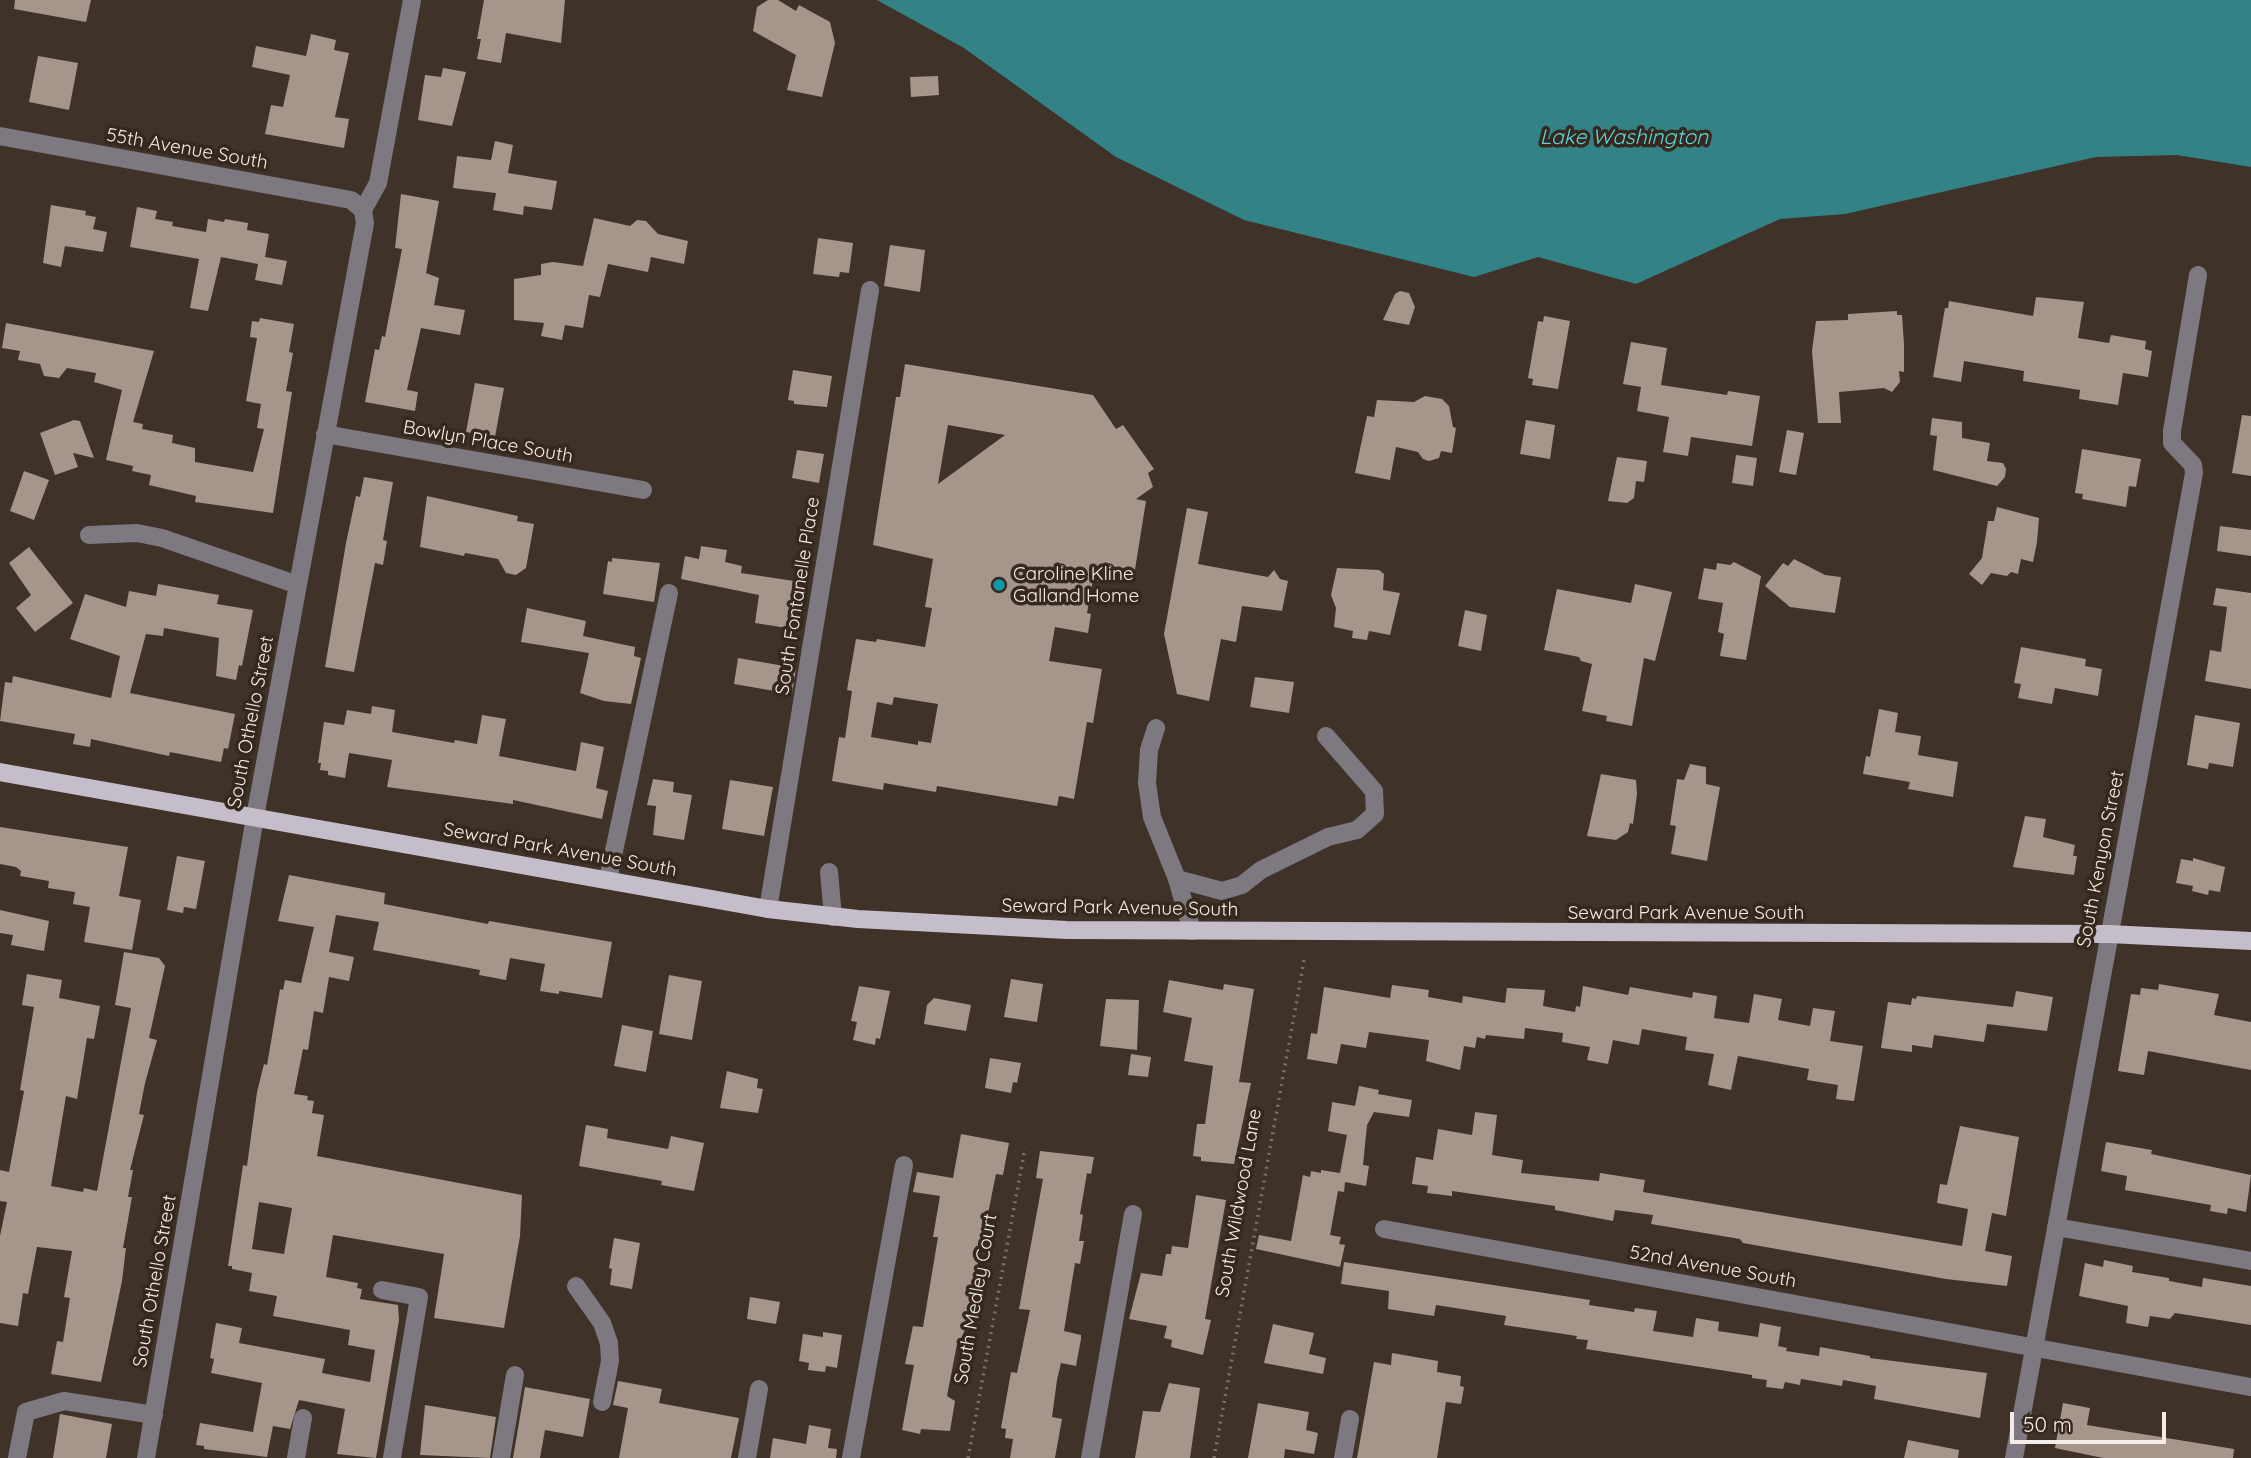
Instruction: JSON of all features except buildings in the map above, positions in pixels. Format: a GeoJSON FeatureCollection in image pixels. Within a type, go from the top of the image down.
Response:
{"type":"FeatureCollection","features":[{"type":"Feature","properties":{"kind":"main road","name":"Seward Park Avenue South"},"geometry":{"type":"LineString","coordinates":[[0,772],[768,909],[833,917],[1054,929],[2109,934],[2251,941]]}},
{"type":"Feature","properties":{"kind":"street","name":"South Othello Street"},"geometry":{"type":"LineString","coordinates":[[146,1458],[255,817],[363,235],[363,210],[378,183],[412,0]]}},
{"type":"Feature","properties":{"kind":"street","name":"55th Avenue South"},"geometry":{"type":"LineString","coordinates":[[0,136],[351,200],[363,210]]}},
{"type":"Feature","properties":{"kind":"street","name":"South Kenyon Street"},"geometry":{"type":"LineString","coordinates":[[2014,1458],[2194,473],[2193,465],[2175,448],[2172,438],[2198,275]]}},
{"type":"Feature","properties":{"kind":"street","name":"South Fontanelle Place"},"geometry":{"type":"LineString","coordinates":[[768,909],[870,289]]}},
{"type":"Feature","properties":{"kind":"street","name":"Bowlyn Place South"},"geometry":{"type":"LineString","coordinates":[[326,434],[643,490]]}},
{"type":"Feature","properties":{"kind":"street"},"geometry":{"type":"LineString","coordinates":[[89,535],[137,533],[162,538],[298,585]]}},
{"type":"Feature","properties":{"kind":"street"},"geometry":{"type":"LineString","coordinates":[[608,879],[669,593]]}},
{"type":"Feature","properties":{"kind":"street"},"geometry":{"type":"LineString","coordinates":[[1156,728],[1149,750],[1150,806],[1177,879],[1192,931]]}},
{"type":"Feature","properties":{"kind":"street"},"geometry":{"type":"LineString","coordinates":[[1177,879],[1222,891],[1241,885],[1261,870],[1328,837],[1357,831],[1375,814],[1374,791],[1326,736]]}},
{"type":"Feature","properties":{"kind":"street"},"geometry":{"type":"LineString","coordinates":[[829,872],[833,917]]}},
{"type":"Feature","properties":{"kind":"street"},"geometry":{"type":"LineString","coordinates":[[851,1458],[904,1165]]}},
{"type":"Feature","properties":{"kind":"street"},"geometry":{"type":"LineString","coordinates":[[1090,1458],[1133,1214]]}},
{"type":"Feature","properties":{"kind":"street"},"geometry":{"type":"LineString","coordinates":[[2056,1227],[2251,1261]]}},
{"type":"Feature","properties":{"kind":"street","name":"52nd Avenue South"},"geometry":{"type":"LineString","coordinates":[[1384,1229],[2250,1387]]}},
{"type":"Feature","properties":{"kind":"street"},"geometry":{"type":"LineString","coordinates":[[576,1286],[602,1323],[609,1343],[610,1361],[602,1402]]}},
{"type":"Feature","properties":{"kind":"street"},"geometry":{"type":"LineString","coordinates":[[382,1290],[419,1297],[392,1458]]}},
{"type":"Feature","properties":{"kind":"street"},"geometry":{"type":"LineString","coordinates":[[501,1458],[516,1375]]}},
{"type":"Feature","properties":{"kind":"street"},"geometry":{"type":"LineString","coordinates":[[747,1458],[759,1389]]}},
{"type":"Feature","properties":{"kind":"street"},"geometry":{"type":"LineString","coordinates":[[17,1458],[26,1412],[64,1401],[154,1415]]}},
{"type":"Feature","properties":{"kind":"street"},"geometry":{"type":"LineString","coordinates":[[296,1458],[303,1418]]}},
{"type":"Feature","properties":{"kind":"street"},"geometry":{"type":"LineString","coordinates":[[1343,1458],[1349,1419]]}},
{"type":"Feature","properties":{"kind":"path","name":"South Wildwood Lane"},"geometry":{"type":"LineString","coordinates":[[1214,1458],[1305,955]]}},
{"type":"Feature","properties":{"kind":"path","name":"South Medley Court"},"geometry":{"type":"LineString","coordinates":[[968,1458],[1025,1148]]}},
{"type":"Feature","properties":{"kind":"water","name":"Lake Washington"},"geometry":{"type":"Polygon","coordinates":[[[877,0],[2251,0],[2251,167],[2177,155],[2096,157],[1845,214],[1780,219],[1636,284],[1538,257],[1474,277],[1244,220],[1116,157],[964,48],[877,0]]]}},
{"type":"Feature","properties":{"kind":"place","name":"Caroline Kline Galland Home"},"geometry":{"type":"Point","coordinates":[999,585]}}]}
